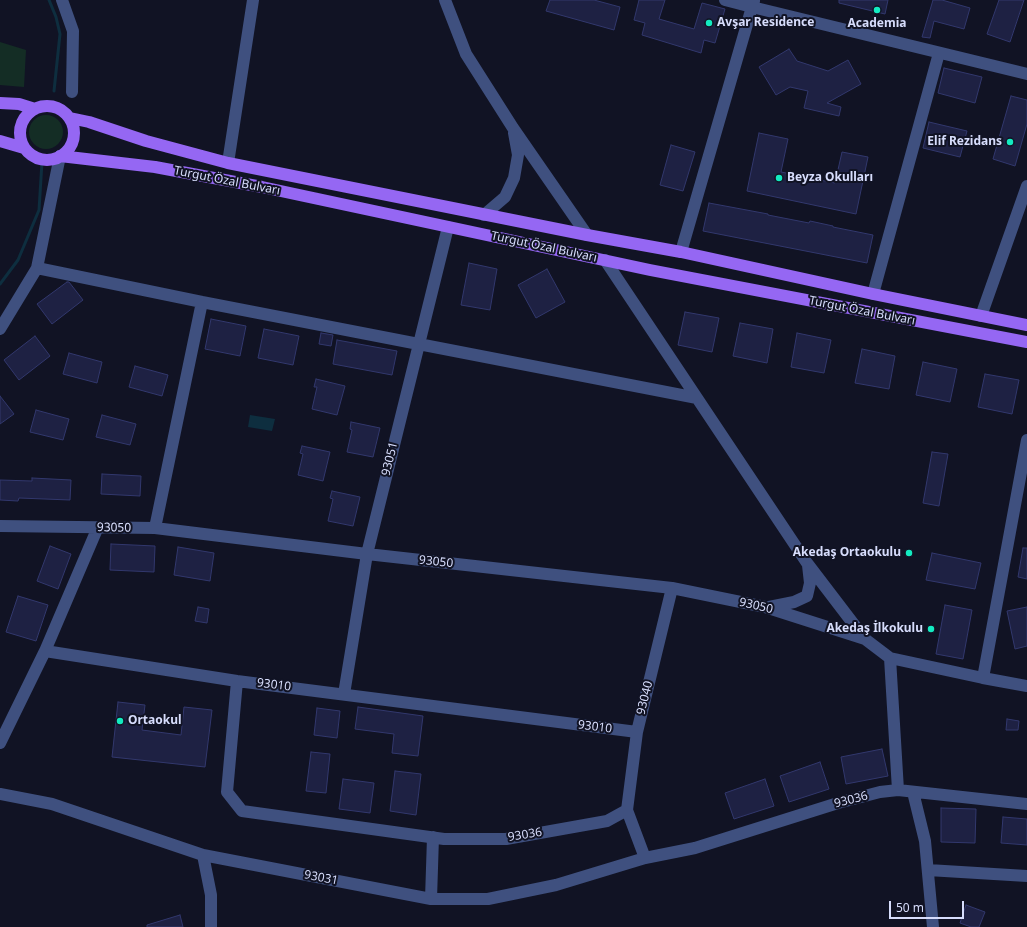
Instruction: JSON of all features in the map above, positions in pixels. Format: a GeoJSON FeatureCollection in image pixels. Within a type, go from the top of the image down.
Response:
{"type":"FeatureCollection","features":[{"type":"Feature","properties":{"kind":"main road","name":"Turgut Özal Bulvarı"},"geometry":{"type":"LineString","coordinates":[[0,103],[19,104],[35,109],[42,106],[58,108],[70,118],[89,122],[146,141],[228,163],[587,235],[681,252],[873,294],[1027,325]]}},
{"type":"Feature","properties":{"kind":"main road"},"geometry":{"type":"LineString","coordinates":[[24,148],[20,130],[22,122],[28,114],[35,109]]}},
{"type":"Feature","properties":{"kind":"main road"},"geometry":{"type":"LineString","coordinates":[[60,156],[70,147],[74,135],[70,118]]}},
{"type":"Feature","properties":{"kind":"main road","name":"Turgut Özal Bulvarı"},"geometry":{"type":"LineString","coordinates":[[0,141],[24,148],[30,154],[41,159],[53,159],[60,156],[155,167],[246,184],[650,270],[1027,342]]}},
{"type":"Feature","properties":{"kind":"street"},"geometry":{"type":"LineString","coordinates":[[62,0],[73,30],[72,92]]}},
{"type":"Feature","properties":{"kind":"street"},"geometry":{"type":"LineString","coordinates":[[228,163],[253,0]]}},
{"type":"Feature","properties":{"kind":"street"},"geometry":{"type":"LineString","coordinates":[[445,0],[466,54],[513,128],[587,235]]}},
{"type":"Feature","properties":{"kind":"street"},"geometry":{"type":"LineString","coordinates":[[725,0],[753,4],[939,53],[1027,74]]}},
{"type":"Feature","properties":{"kind":"street"},"geometry":{"type":"LineString","coordinates":[[681,252],[753,4]]}},
{"type":"Feature","properties":{"kind":"street"},"geometry":{"type":"LineString","coordinates":[[873,294],[939,53]]}},
{"type":"Feature","properties":{"kind":"street"},"geometry":{"type":"LineString","coordinates":[[484,214],[505,197],[514,178],[518,155],[513,128]]}},
{"type":"Feature","properties":{"kind":"street"},"geometry":{"type":"LineString","coordinates":[[0,329],[38,268],[60,156]]}},
{"type":"Feature","properties":{"kind":"street"},"geometry":{"type":"LineString","coordinates":[[981,316],[1027,186]]}},
{"type":"Feature","properties":{"kind":"street","name":"93051"},"geometry":{"type":"LineString","coordinates":[[344,694],[367,554],[448,227]]}},
{"type":"Feature","properties":{"kind":"street"},"geometry":{"type":"LineString","coordinates":[[605,260],[807,563],[865,639],[890,658],[1027,686]]}},
{"type":"Feature","properties":{"kind":"street"},"geometry":{"type":"LineString","coordinates":[[38,268],[202,302],[697,398]]}},
{"type":"Feature","properties":{"kind":"street"},"geometry":{"type":"LineString","coordinates":[[155,528],[202,302]]}},
{"type":"Feature","properties":{"kind":"street"},"geometry":{"type":"LineString","coordinates":[[983,678],[1027,440]]}},
{"type":"Feature","properties":{"kind":"street","name":"93050"},"geometry":{"type":"LineString","coordinates":[[0,526],[155,528],[367,554],[672,588],[765,607],[865,639]]}},
{"type":"Feature","properties":{"kind":"street"},"geometry":{"type":"LineString","coordinates":[[0,743],[45,651],[98,527]]}},
{"type":"Feature","properties":{"kind":"street"},"geometry":{"type":"LineString","coordinates":[[765,607],[794,602],[807,596],[810,583],[807,563]]}},
{"type":"Feature","properties":{"kind":"street","name":"93040"},"geometry":{"type":"LineString","coordinates":[[626,810],[637,732],[672,588]]}},
{"type":"Feature","properties":{"kind":"street","name":"93010"},"geometry":{"type":"LineString","coordinates":[[45,651],[237,681],[637,732]]}},
{"type":"Feature","properties":{"kind":"street"},"geometry":{"type":"LineString","coordinates":[[890,658],[898,790]]}},
{"type":"Feature","properties":{"kind":"street","name":"93036"},"geometry":{"type":"LineString","coordinates":[[237,681],[227,792],[242,811],[444,839],[506,839],[607,821],[626,810]]}},
{"type":"Feature","properties":{"kind":"street","name":"93036"},"geometry":{"type":"LineString","coordinates":[[645,858],[695,848],[838,802],[880,792],[898,790],[1027,804]]}},
{"type":"Feature","properties":{"kind":"street"},"geometry":{"type":"LineString","coordinates":[[913,792],[925,841],[933,927]]}},
{"type":"Feature","properties":{"kind":"street","name":"93031"},"geometry":{"type":"LineString","coordinates":[[0,794],[52,804],[203,855],[431,899],[488,899],[556,885],[645,858]]}},
{"type":"Feature","properties":{"kind":"street"},"geometry":{"type":"LineString","coordinates":[[626,810],[645,858]]}},
{"type":"Feature","properties":{"kind":"street"},"geometry":{"type":"LineString","coordinates":[[431,899],[433,837]]}},
{"type":"Feature","properties":{"kind":"street"},"geometry":{"type":"LineString","coordinates":[[203,855],[211,895],[211,927]]}},
{"type":"Feature","properties":{"kind":"street"},"geometry":{"type":"LineString","coordinates":[[928,870],[1027,876]]}},
{"type":"Feature","properties":{"kind":"green space"},"geometry":{"type":"Polygon","coordinates":[[[0,42],[26,50],[24,87],[0,85],[0,42]]]}},
{"type":"Feature","properties":{"kind":"green space"},"geometry":{"type":"Polygon","coordinates":[[[43,115],[49,115],[58,120],[62,126],[62,138],[58,144],[49,149],[43,149],[34,144],[29,135],[29,129],[34,120],[43,115]]]}},
{"type":"Feature","properties":{"kind":"water"},"geometry":{"type":"Polygon","coordinates":[[[250,415],[275,419],[272,431],[248,427],[250,415]]]}},
{"type":"Feature","properties":{"kind":"building"},"geometry":{"type":"Polygon","coordinates":[[[550,0],[594,0],[620,7],[614,30],[546,11],[550,0]]]}},
{"type":"Feature","properties":{"kind":"building"},"geometry":{"type":"Polygon","coordinates":[[[639,0],[665,0],[659,19],[694,29],[702,3],[725,9],[715,43],[704,40],[701,53],[642,35],[645,23],[634,20],[639,0]]]}},
{"type":"Feature","properties":{"kind":"building","name":"Academia"},"geometry":{"type":"Polygon","coordinates":[[[839,0],[888,0],[885,14],[839,3],[839,0]]]}},
{"type":"Feature","properties":{"kind":"building"},"geometry":{"type":"Polygon","coordinates":[[[933,0],[942,0],[970,8],[964,29],[934,21],[930,38],[922,37],[933,0]]]}},
{"type":"Feature","properties":{"kind":"building"},"geometry":{"type":"Polygon","coordinates":[[[999,0],[1024,0],[1010,42],[987,34],[999,0]]]}},
{"type":"Feature","properties":{"kind":"building"},"geometry":{"type":"Polygon","coordinates":[[[789,49],[797,61],[828,71],[848,60],[861,84],[827,103],[841,107],[839,116],[804,108],[808,91],[790,87],[776,95],[759,67],[789,49]]]}},
{"type":"Feature","properties":{"kind":"building"},"geometry":{"type":"Polygon","coordinates":[[[944,68],[982,77],[975,103],[938,93],[944,68]]]}},
{"type":"Feature","properties":{"kind":"building","name":"Elif Rezidans"},"geometry":{"type":"Polygon","coordinates":[[[1011,96],[1027,100],[1027,124],[1015,166],[993,159],[1011,96]]]}},
{"type":"Feature","properties":{"kind":"building"},"geometry":{"type":"Polygon","coordinates":[[[929,122],[967,131],[960,157],[923,148],[929,122]]]}},
{"type":"Feature","properties":{"kind":"building","name":"Beyza Okulları"},"geometry":{"type":"Polygon","coordinates":[[[759,133],[788,139],[781,172],[835,183],[842,152],[868,157],[856,214],[747,191],[759,133]]]}},
{"type":"Feature","properties":{"kind":"building"},"geometry":{"type":"Polygon","coordinates":[[[671,145],[695,152],[683,191],[660,185],[671,145]]]}},
{"type":"Feature","properties":{"kind":"building"},"geometry":{"type":"Polygon","coordinates":[[[709,203],[809,223],[810,221],[873,235],[867,263],[703,231],[709,203]]]}},
{"type":"Feature","properties":{"kind":"building"},"geometry":{"type":"Polygon","coordinates":[[[469,263],[497,269],[490,310],[461,305],[469,263]]]}},
{"type":"Feature","properties":{"kind":"building"},"geometry":{"type":"Polygon","coordinates":[[[547,269],[565,302],[536,318],[518,285],[547,269]]]}},
{"type":"Feature","properties":{"kind":"building"},"geometry":{"type":"Polygon","coordinates":[[[69,282],[83,300],[52,324],[37,304],[69,282]]]}},
{"type":"Feature","properties":{"kind":"building"},"geometry":{"type":"Polygon","coordinates":[[[685,312],[719,318],[712,352],[678,345],[685,312]]]}},
{"type":"Feature","properties":{"kind":"building"},"geometry":{"type":"Polygon","coordinates":[[[211,319],[246,326],[240,356],[205,349],[211,319]]]}},
{"type":"Feature","properties":{"kind":"building"},"geometry":{"type":"Polygon","coordinates":[[[740,323],[773,329],[767,363],[733,356],[740,323]]]}},
{"type":"Feature","properties":{"kind":"building"},"geometry":{"type":"Polygon","coordinates":[[[264,329],[299,336],[293,365],[258,358],[264,329]]]}},
{"type":"Feature","properties":{"kind":"building"},"geometry":{"type":"Polygon","coordinates":[[[321,333],[333,335],[331,346],[319,344],[321,333]]]}},
{"type":"Feature","properties":{"kind":"building"},"geometry":{"type":"Polygon","coordinates":[[[797,333],[831,340],[824,373],[791,367],[797,333]]]}},
{"type":"Feature","properties":{"kind":"building"},"geometry":{"type":"Polygon","coordinates":[[[35,336],[50,356],[19,380],[4,360],[35,336]]]}},
{"type":"Feature","properties":{"kind":"building"},"geometry":{"type":"Polygon","coordinates":[[[337,340],[397,351],[392,375],[333,364],[337,340]]]}},
{"type":"Feature","properties":{"kind":"building"},"geometry":{"type":"Polygon","coordinates":[[[862,349],[895,356],[889,389],[855,383],[862,349]]]}},
{"type":"Feature","properties":{"kind":"building"},"geometry":{"type":"Polygon","coordinates":[[[69,353],[102,362],[97,383],[63,374],[69,353]]]}},
{"type":"Feature","properties":{"kind":"building"},"geometry":{"type":"Polygon","coordinates":[[[923,362],[957,369],[950,402],[916,395],[923,362]]]}},
{"type":"Feature","properties":{"kind":"building"},"geometry":{"type":"Polygon","coordinates":[[[135,366],[168,375],[162,396],[129,387],[135,366]]]}},
{"type":"Feature","properties":{"kind":"building"},"geometry":{"type":"Polygon","coordinates":[[[985,374],[1019,380],[1012,414],[978,407],[985,374]]]}},
{"type":"Feature","properties":{"kind":"building"},"geometry":{"type":"Polygon","coordinates":[[[316,379],[345,386],[337,415],[312,409],[317,387],[314,387],[316,379]]]}},
{"type":"Feature","properties":{"kind":"building"},"geometry":{"type":"Polygon","coordinates":[[[0,396],[14,414],[0,424],[0,396]]]}},
{"type":"Feature","properties":{"kind":"building"},"geometry":{"type":"Polygon","coordinates":[[[36,410],[69,419],[63,440],[30,432],[36,410]]]}},
{"type":"Feature","properties":{"kind":"building"},"geometry":{"type":"Polygon","coordinates":[[[102,415],[136,424],[130,445],[96,437],[102,415]]]}},
{"type":"Feature","properties":{"kind":"building"},"geometry":{"type":"Polygon","coordinates":[[[351,422],[380,428],[373,457],[347,452],[352,430],[350,429],[351,422]]]}},
{"type":"Feature","properties":{"kind":"building"},"geometry":{"type":"Polygon","coordinates":[[[302,446],[330,452],[323,481],[298,475],[303,454],[300,453],[302,446]]]}},
{"type":"Feature","properties":{"kind":"building"},"geometry":{"type":"Polygon","coordinates":[[[932,452],[948,454],[939,506],[923,503],[932,452]]]}},
{"type":"Feature","properties":{"kind":"building"},"geometry":{"type":"Polygon","coordinates":[[[102,474],[141,476],[140,496],[101,494],[102,474]]]}},
{"type":"Feature","properties":{"kind":"building"},"geometry":{"type":"Polygon","coordinates":[[[32,478],[71,480],[70,500],[19,498],[18,501],[0,500],[0,480],[32,481],[32,478]]]}},
{"type":"Feature","properties":{"kind":"building"},"geometry":{"type":"Polygon","coordinates":[[[332,491],[360,497],[353,526],[328,521],[333,499],[330,498],[332,491]]]}},
{"type":"Feature","properties":{"kind":"building"},"geometry":{"type":"Polygon","coordinates":[[[111,544],[155,546],[154,572],[110,570],[111,544]]]}},
{"type":"Feature","properties":{"kind":"building"},"geometry":{"type":"Polygon","coordinates":[[[50,546],[71,554],[58,589],[37,581],[50,546]]]}},
{"type":"Feature","properties":{"kind":"building"},"geometry":{"type":"Polygon","coordinates":[[[178,547],[214,553],[210,581],[174,575],[178,547]]]}},
{"type":"Feature","properties":{"kind":"building"},"geometry":{"type":"Polygon","coordinates":[[[1023,548],[1027,548],[1027,579],[1018,577],[1023,548]]]}},
{"type":"Feature","properties":{"kind":"building"},"geometry":{"type":"Polygon","coordinates":[[[932,553],[981,563],[975,589],[926,580],[932,553]]]}},
{"type":"Feature","properties":{"kind":"building"},"geometry":{"type":"Polygon","coordinates":[[[18,596],[48,605],[36,641],[6,632],[18,596]]]}},
{"type":"Feature","properties":{"kind":"building"},"geometry":{"type":"Polygon","coordinates":[[[945,605],[972,610],[963,659],[936,654],[945,605]]]}},
{"type":"Feature","properties":{"kind":"building"},"geometry":{"type":"Polygon","coordinates":[[[198,607],[209,609],[207,623],[195,621],[198,607]]]}},
{"type":"Feature","properties":{"kind":"building"},"geometry":{"type":"Polygon","coordinates":[[[1027,607],[1027,646],[1015,649],[1007,611],[1027,607]]]}},
{"type":"Feature","properties":{"kind":"building"},"geometry":{"type":"Polygon","coordinates":[[[118,702],[145,705],[142,730],[181,735],[184,707],[212,710],[205,767],[112,757],[118,702]]]}},
{"type":"Feature","properties":{"kind":"building"},"geometry":{"type":"Polygon","coordinates":[[[358,707],[423,716],[418,756],[392,753],[394,734],[355,729],[358,707]]]}},
{"type":"Feature","properties":{"kind":"building"},"geometry":{"type":"Polygon","coordinates":[[[317,708],[340,711],[337,738],[314,735],[317,708]]]}},
{"type":"Feature","properties":{"kind":"building"},"geometry":{"type":"Polygon","coordinates":[[[1007,719],[1019,721],[1018,730],[1006,730],[1007,719]]]}},
{"type":"Feature","properties":{"kind":"building"},"geometry":{"type":"Polygon","coordinates":[[[882,749],[888,776],[846,784],[841,757],[882,749]]]}},
{"type":"Feature","properties":{"kind":"building"},"geometry":{"type":"Polygon","coordinates":[[[311,752],[330,754],[326,793],[306,791],[311,752]]]}},
{"type":"Feature","properties":{"kind":"building"},"geometry":{"type":"Polygon","coordinates":[[[820,762],[829,789],[789,802],[780,776],[820,762]]]}},
{"type":"Feature","properties":{"kind":"building"},"geometry":{"type":"Polygon","coordinates":[[[395,771],[421,774],[416,815],[390,811],[395,771]]]}},
{"type":"Feature","properties":{"kind":"building"},"geometry":{"type":"Polygon","coordinates":[[[343,779],[374,783],[370,813],[339,809],[343,779]]]}},
{"type":"Feature","properties":{"kind":"building"},"geometry":{"type":"Polygon","coordinates":[[[765,779],[774,806],[734,819],[725,793],[765,779]]]}},
{"type":"Feature","properties":{"kind":"building"},"geometry":{"type":"Polygon","coordinates":[[[941,808],[976,809],[975,843],[941,842],[941,808]]]}},
{"type":"Feature","properties":{"kind":"building"},"geometry":{"type":"Polygon","coordinates":[[[1003,817],[1027,819],[1027,845],[1001,843],[1003,817]]]}},
{"type":"Feature","properties":{"kind":"building"},"geometry":{"type":"Polygon","coordinates":[[[966,905],[985,912],[979,927],[971,927],[960,923],[966,905]]]}},
{"type":"Feature","properties":{"kind":"building"},"geometry":{"type":"Polygon","coordinates":[[[180,915],[183,927],[147,927],[147,925],[180,915]]]}},
{"type":"Feature","properties":{"kind":"waterway"},"geometry":{"type":"LineString","coordinates":[[49,0],[56,17],[60,34],[54,91]]}},
{"type":"Feature","properties":{"kind":"waterway"},"geometry":{"type":"LineString","coordinates":[[0,284],[18,260],[39,210],[42,162]]}},
{"type":"Feature","properties":{"kind":"place","name":"Academia"},"geometry":{"type":"Point","coordinates":[877,10]}},
{"type":"Feature","properties":{"kind":"place","name":"Avşar Residence"},"geometry":{"type":"Point","coordinates":[709,23]}},
{"type":"Feature","properties":{"kind":"place","name":"Elif Rezidans"},"geometry":{"type":"Point","coordinates":[1010,142]}},
{"type":"Feature","properties":{"kind":"place","name":"Beyza Okulları"},"geometry":{"type":"Point","coordinates":[779,178]}},
{"type":"Feature","properties":{"kind":"place","name":"Akedaş Ortaokulu"},"geometry":{"type":"Point","coordinates":[909,553]}},
{"type":"Feature","properties":{"kind":"place","name":"Akedaş İlkokulu"},"geometry":{"type":"Point","coordinates":[931,629]}},
{"type":"Feature","properties":{"kind":"place","name":"Ortaokul"},"geometry":{"type":"Point","coordinates":[120,721]}}]}
